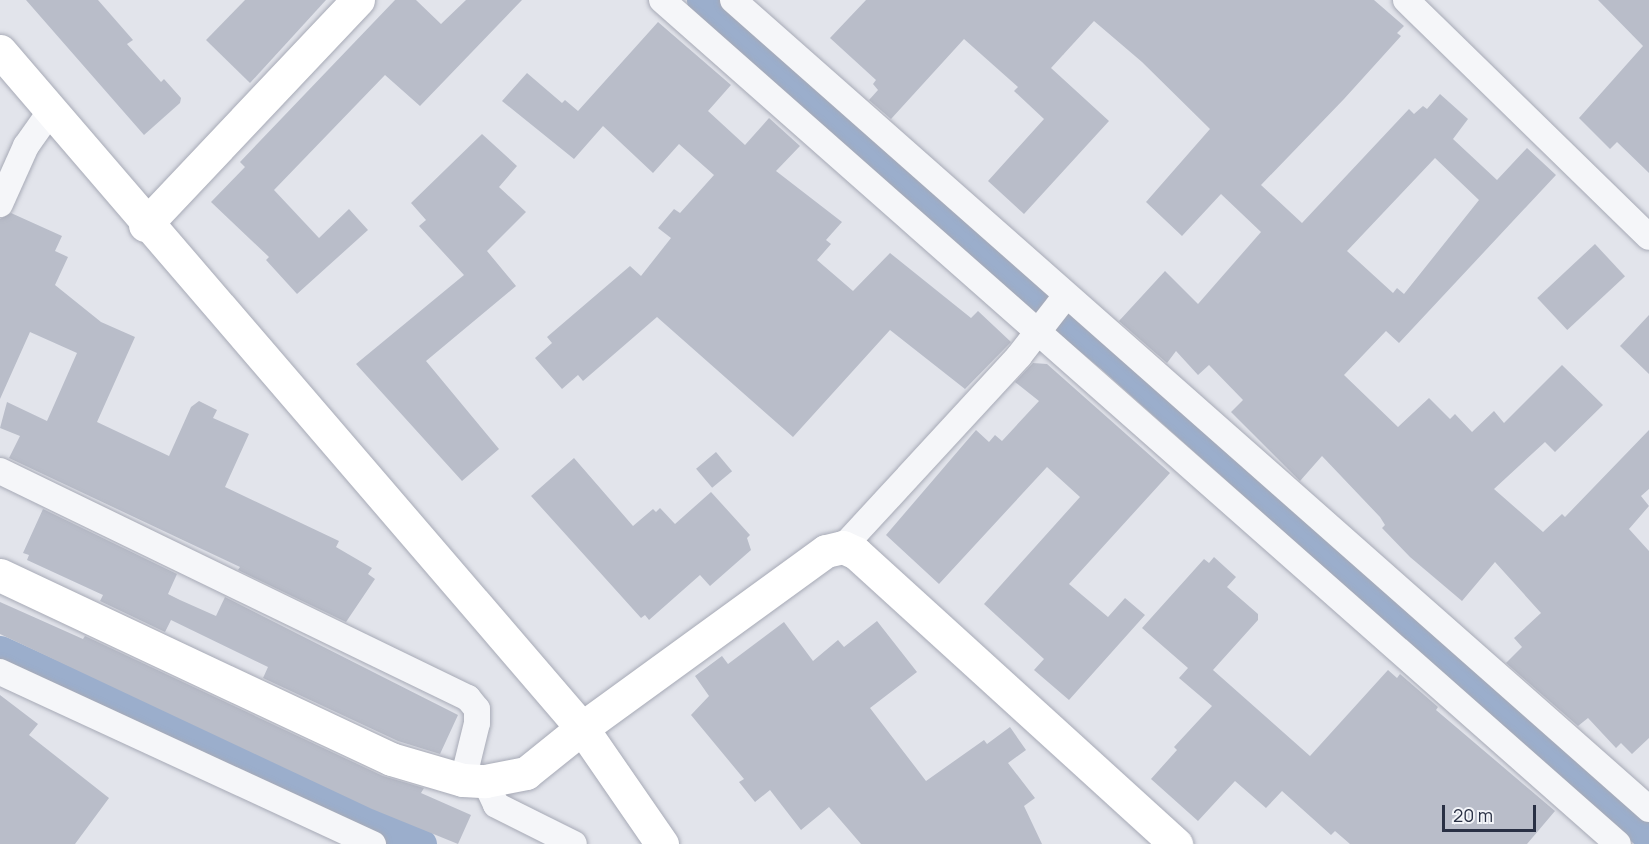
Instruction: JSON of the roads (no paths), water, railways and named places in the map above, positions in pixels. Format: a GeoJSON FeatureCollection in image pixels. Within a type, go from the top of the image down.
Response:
{"type":"FeatureCollection","features":[{"type":"Feature","properties":{"kind":"street"},"geometry":{"type":"LineString","coordinates":[[146,225],[358,0]]}},
{"type":"Feature","properties":{"kind":"street"},"geometry":{"type":"LineString","coordinates":[[662,0],[1051,313],[1649,809]]}},
{"type":"Feature","properties":{"kind":"street"},"geometry":{"type":"LineString","coordinates":[[733,0],[1051,313],[1618,844]]}},
{"type":"Feature","properties":{"kind":"street"},"geometry":{"type":"LineString","coordinates":[[1406,0],[1649,237]]}},
{"type":"Feature","properties":{"kind":"street"},"geometry":{"type":"LineString","coordinates":[[0,51],[146,225],[582,728],[662,844]]}},
{"type":"Feature","properties":{"kind":"street"},"geometry":{"type":"LineString","coordinates":[[0,204],[26,146],[50,112]]}},
{"type":"Feature","properties":{"kind":"street"},"geometry":{"type":"LineString","coordinates":[[843,547],[1051,313]]}},
{"type":"Feature","properties":{"kind":"street"},"geometry":{"type":"LineString","coordinates":[[0,471],[468,698],[477,709],[474,781],[496,805],[574,844]]}},
{"type":"Feature","properties":{"kind":"street"},"geometry":{"type":"LineString","coordinates":[[0,574],[391,759],[474,781],[526,773],[582,728],[826,550],[843,547],[856,553],[1176,844]]}},
{"type":"Feature","properties":{"kind":"street"},"geometry":{"type":"LineString","coordinates":[[0,672],[373,844]]}},
{"type":"Feature","properties":{"kind":"waterway"},"geometry":{"type":"LineString","coordinates":[[703,0],[985,251],[1108,353],[1649,835]]}},
{"type":"Feature","properties":{"kind":"waterway"},"geometry":{"type":"LineString","coordinates":[[0,652],[420,844]]}}]}
